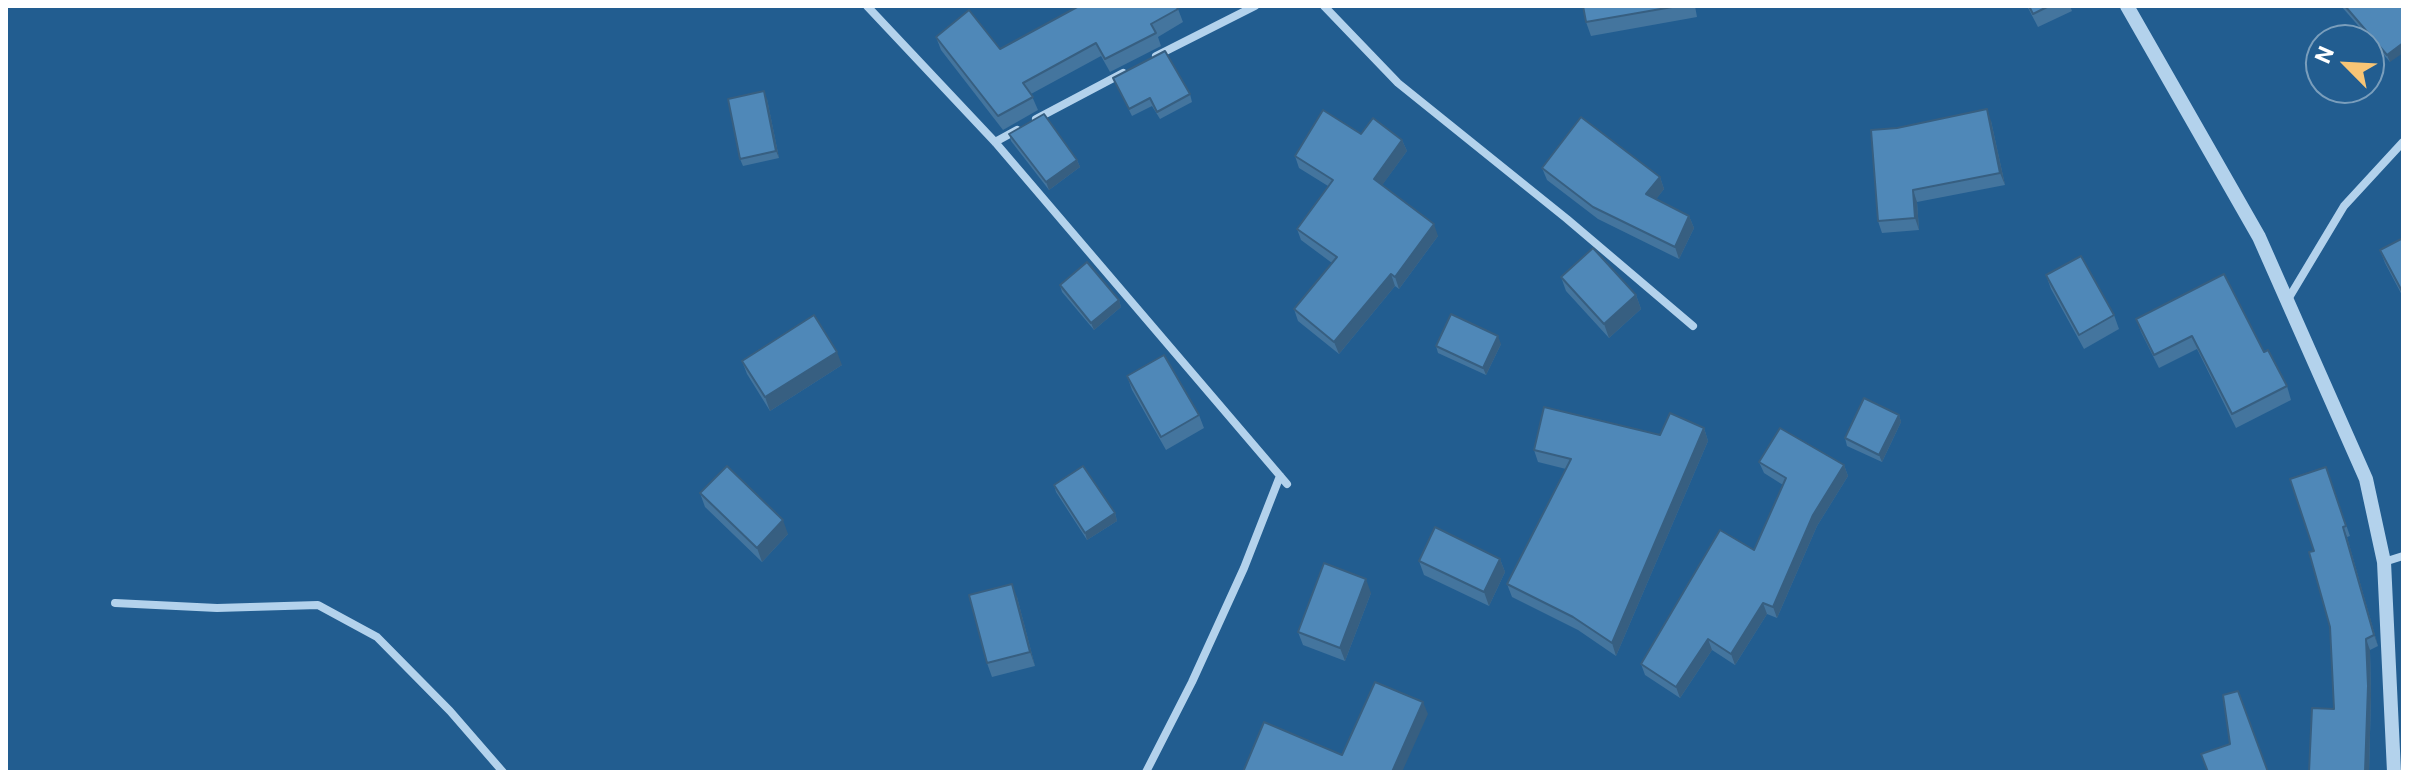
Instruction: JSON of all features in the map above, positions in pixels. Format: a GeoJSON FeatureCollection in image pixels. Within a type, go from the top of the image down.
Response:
{"type":"FeatureCollection","features":[{"type":"Feature","properties":{"kind":"street"},"geometry":{"type":"LineString","coordinates":[[867,6],[995,142],[1283,480],[1192,682],[1146,772]]}},
{"type":"Feature","properties":{"kind":"street"},"geometry":{"type":"LineString","coordinates":[[1153,58],[1255,6]]}},
{"type":"Feature","properties":{"kind":"street"},"geometry":{"type":"LineString","coordinates":[[1324,6],[1398,83],[1567,219],[1693,326]]}},
{"type":"Feature","properties":{"kind":"street"},"geometry":{"type":"LineString","coordinates":[[2127,6],[2259,237],[2366,479],[2384,562],[2394,772]]}},
{"type":"Feature","properties":{"kind":"street"},"geometry":{"type":"LineString","coordinates":[[1033,121],[1126,72]]}},
{"type":"Feature","properties":{"kind":"street"},"geometry":{"type":"LineString","coordinates":[[995,142],[1020,128]]}},
{"type":"Feature","properties":{"kind":"street"},"geometry":{"type":"LineString","coordinates":[[2287,301],[2344,206],[2403,142]]}},
{"type":"Feature","properties":{"kind":"street"},"geometry":{"type":"LineString","coordinates":[[2384,562],[2403,556]]}},
{"type":"Feature","properties":{"kind":"street"},"geometry":{"type":"LineString","coordinates":[[115,603],[217,608],[318,605],[377,637],[450,711],[503,772]]}},
{"type":"Feature","properties":{"kind":"building"},"geometry":{"type":"Polygon","coordinates":[[[1079,6],[1176,6],[1178,9],[1151,24],[1156,33],[1105,59],[1096,43],[1023,83],[1033,97],[998,116],[936,37],[969,10],[1000,49],[1079,6]]]}},
{"type":"Feature","properties":{"kind":"building"},"geometry":{"type":"Polygon","coordinates":[[[1583,6],[1678,6],[1586,22],[1583,6]]]}},
{"type":"Feature","properties":{"kind":"building"},"geometry":{"type":"Polygon","coordinates":[[[2029,6],[2049,6],[2033,14],[2029,6]]]}},
{"type":"Feature","properties":{"kind":"building"},"geometry":{"type":"Polygon","coordinates":[[[2345,6],[2403,6],[2403,43],[2387,55],[2385,24],[2360,24],[2345,6]]]}},
{"type":"Feature","properties":{"kind":"building"},"geometry":{"type":"Polygon","coordinates":[[[1165,51],[1190,94],[1157,112],[1150,98],[1129,109],[1113,78],[1165,51]]]}},
{"type":"Feature","properties":{"kind":"building"},"geometry":{"type":"Polygon","coordinates":[[[764,91],[776,151],[740,159],[728,99],[764,91]]]}},
{"type":"Feature","properties":{"kind":"building"},"geometry":{"type":"Polygon","coordinates":[[[1987,109],[2000,173],[1913,190],[1915,218],[1878,221],[1871,130],[1897,128],[1987,109]]]}},
{"type":"Feature","properties":{"kind":"building"},"geometry":{"type":"Polygon","coordinates":[[[1323,110],[1361,134],[1373,118],[1402,140],[1374,179],[1434,224],[1395,277],[1391,274],[1334,342],[1294,309],[1337,257],[1297,229],[1333,180],[1295,156],[1323,110]]]}},
{"type":"Feature","properties":{"kind":"building"},"geometry":{"type":"Polygon","coordinates":[[[1044,114],[1077,160],[1046,182],[1009,134],[1044,114]]]}},
{"type":"Feature","properties":{"kind":"building"},"geometry":{"type":"Polygon","coordinates":[[[1581,117],[1660,177],[1646,194],[1689,216],[1675,247],[1593,207],[1542,168],[1581,117]]]}},
{"type":"Feature","properties":{"kind":"building"},"geometry":{"type":"Polygon","coordinates":[[[2403,238],[2403,293],[2380,250],[2403,238]]]}},
{"type":"Feature","properties":{"kind":"building"},"geometry":{"type":"Polygon","coordinates":[[[1593,248],[1636,295],[1604,324],[1561,277],[1593,248]]]}},
{"type":"Feature","properties":{"kind":"building"},"geometry":{"type":"Polygon","coordinates":[[[2081,256],[2114,315],[2079,335],[2046,275],[2081,256]]]}},
{"type":"Feature","properties":{"kind":"building"},"geometry":{"type":"Polygon","coordinates":[[[1087,262],[1119,300],[1091,323],[1060,285],[1087,262]]]}},
{"type":"Feature","properties":{"kind":"building"},"geometry":{"type":"Polygon","coordinates":[[[2224,274],[2264,352],[2268,350],[2287,386],[2232,414],[2192,336],[2154,355],[2136,319],[2224,274]]]}},
{"type":"Feature","properties":{"kind":"building"},"geometry":{"type":"Polygon","coordinates":[[[1451,314],[1498,336],[1483,368],[1436,346],[1451,314]]]}},
{"type":"Feature","properties":{"kind":"building"},"geometry":{"type":"Polygon","coordinates":[[[814,315],[837,352],[765,397],[742,361],[814,315]]]}},
{"type":"Feature","properties":{"kind":"building"},"geometry":{"type":"Polygon","coordinates":[[[1164,355],[1199,415],[1161,437],[1127,376],[1164,355]]]}},
{"type":"Feature","properties":{"kind":"building"},"geometry":{"type":"Polygon","coordinates":[[[1864,398],[1899,415],[1879,455],[1845,438],[1864,398]]]}},
{"type":"Feature","properties":{"kind":"building"},"geometry":{"type":"Polygon","coordinates":[[[1544,407],[1660,435],[1670,413],[1704,428],[1612,643],[1573,617],[1507,584],[1571,459],[1534,450],[1544,407]]]}},
{"type":"Feature","properties":{"kind":"building"},"geometry":{"type":"Polygon","coordinates":[[[1780,428],[1844,465],[1813,515],[1773,607],[1763,603],[1731,654],[1708,639],[1676,687],[1641,664],[1720,530],[1754,550],[1786,478],[1759,462],[1780,428]]]}},
{"type":"Feature","properties":{"kind":"building"},"geometry":{"type":"Polygon","coordinates":[[[727,466],[783,520],[757,548],[700,493],[727,466]]]}},
{"type":"Feature","properties":{"kind":"building"},"geometry":{"type":"Polygon","coordinates":[[[1083,466],[1115,513],[1085,533],[1054,485],[1083,466]]]}},
{"type":"Feature","properties":{"kind":"building"},"geometry":{"type":"Polygon","coordinates":[[[2326,467],[2346,526],[2343,527],[2374,635],[2366,639],[2365,772],[2309,772],[2312,708],[2334,709],[2330,627],[2309,552],[2314,551],[2290,479],[2326,467]]]}},
{"type":"Feature","properties":{"kind":"building"},"geometry":{"type":"Polygon","coordinates":[[[1435,527],[1500,559],[1484,592],[1419,561],[1435,527]]]}},
{"type":"Feature","properties":{"kind":"building"},"geometry":{"type":"Polygon","coordinates":[[[1324,563],[1366,579],[1340,648],[1298,632],[1324,563]]]}},
{"type":"Feature","properties":{"kind":"building"},"geometry":{"type":"Polygon","coordinates":[[[1012,584],[1030,652],[987,663],[969,595],[1012,584]]]}},
{"type":"Feature","properties":{"kind":"building"},"geometry":{"type":"Polygon","coordinates":[[[1375,682],[1423,702],[1392,772],[1243,772],[1264,722],[1342,755],[1375,682]]]}},
{"type":"Feature","properties":{"kind":"building"},"geometry":{"type":"Polygon","coordinates":[[[2238,691],[2268,772],[2208,772],[2201,754],[2230,744],[2223,695],[2238,691]]]}}]}
